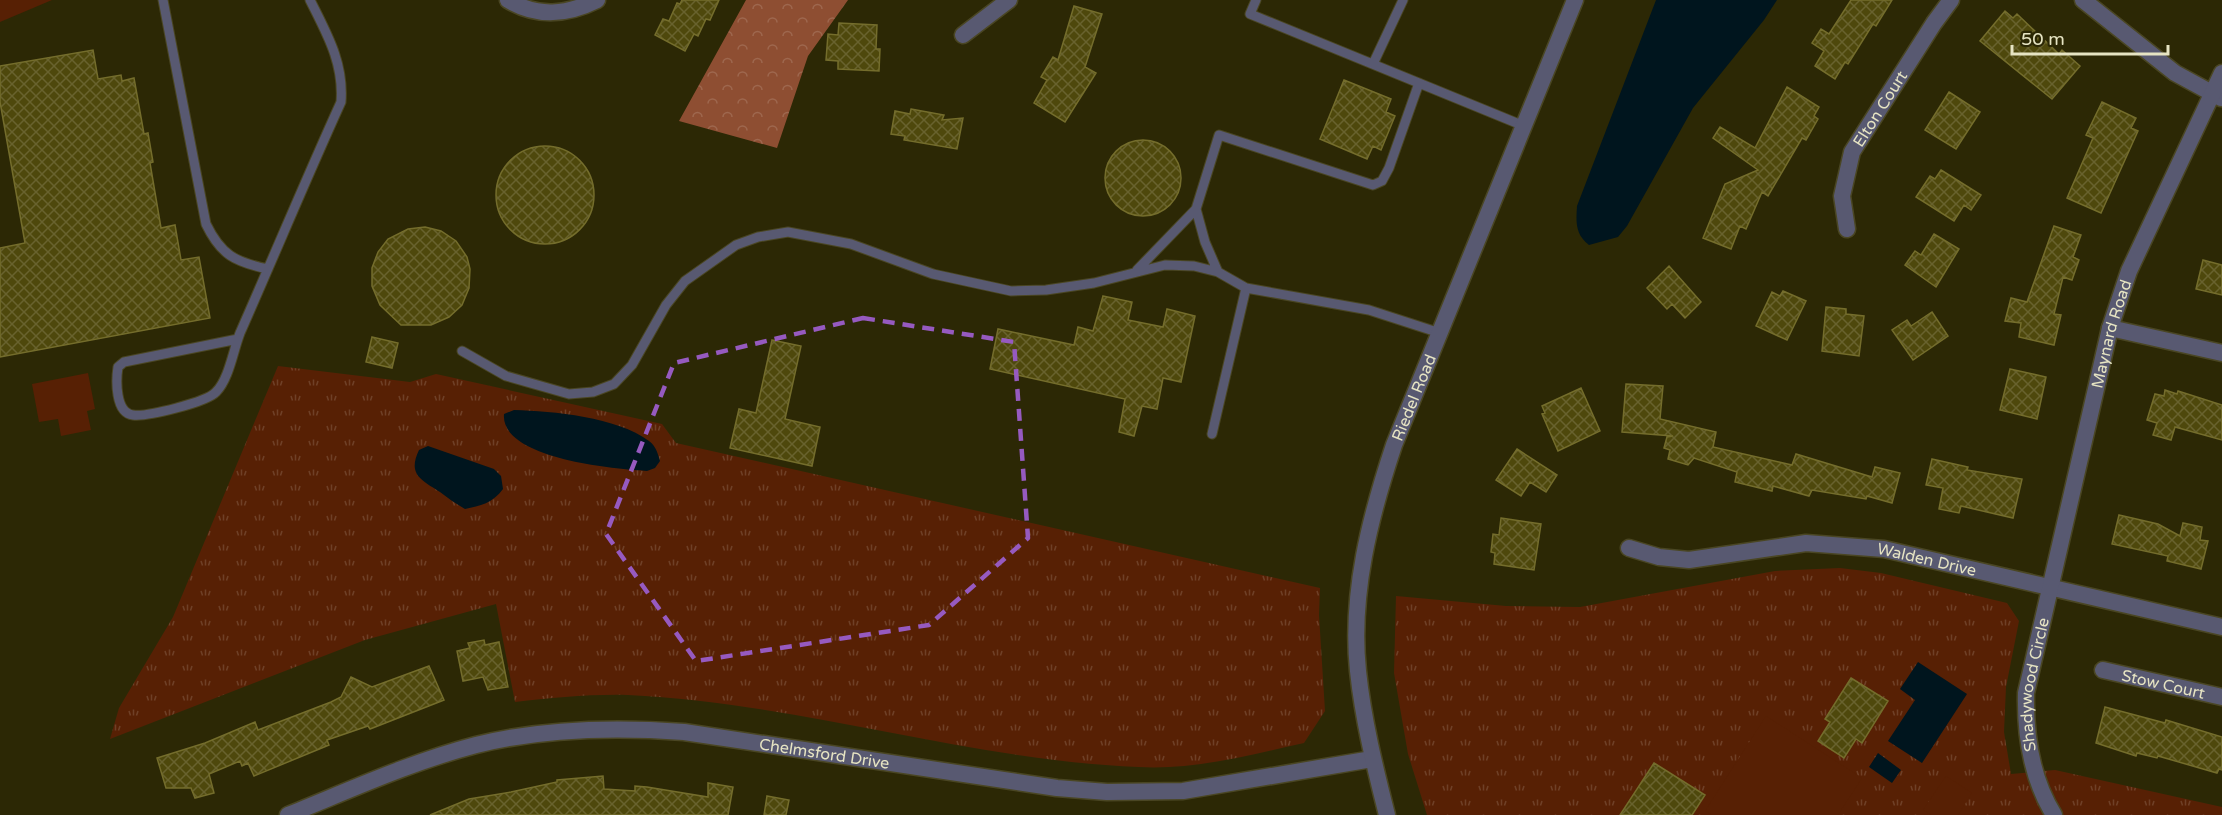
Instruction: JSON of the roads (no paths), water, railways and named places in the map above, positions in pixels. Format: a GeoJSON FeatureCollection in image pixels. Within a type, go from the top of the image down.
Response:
{"type":"FeatureCollection","features":[{"type":"Feature","properties":{"kind":"street"},"geometry":{"type":"LineString","coordinates":[[508,0],[521,8],[540,13],[561,13],[597,0]]}},
{"type":"Feature","properties":{"kind":"street"},"geometry":{"type":"LineString","coordinates":[[963,35],[1009,0]]}},
{"type":"Feature","properties":{"kind":"street","name":"Riedel Road"},"geometry":{"type":"LineString","coordinates":[[1387,815],[1372,759],[1357,669],[1358,607],[1364,552],[1375,502],[1394,445],[1575,0]]}},
{"type":"Feature","properties":{"kind":"street","name":"Elton Court"},"geometry":{"type":"LineString","coordinates":[[1847,229],[1842,196],[1852,152],[1951,0]]}},
{"type":"Feature","properties":{"kind":"street"},"geometry":{"type":"LineString","coordinates":[[2083,0],[2175,73],[2217,96]]}},
{"type":"Feature","properties":{"kind":"street","name":"Maynard Road"},"geometry":{"type":"LineString","coordinates":[[2050,587],[2110,328],[2129,271],[2217,96],[2222,73]]}},
{"type":"Feature","properties":{"kind":"street"},"geometry":{"type":"LineString","coordinates":[[2110,328],[2222,353]]}},
{"type":"Feature","properties":{"kind":"street","name":"Walden Drive"},"geometry":{"type":"LineString","coordinates":[[1629,548],[1659,557],[1689,561],[1806,543],[1884,549],[2222,627]]}},
{"type":"Feature","properties":{"kind":"street","name":"Shadywood Circle"},"geometry":{"type":"LineString","coordinates":[[2050,587],[2026,693],[2025,728],[2032,766],[2054,815]]}},
{"type":"Feature","properties":{"kind":"street","name":"Stow Court"},"geometry":{"type":"LineString","coordinates":[[2103,670],[2222,697]]}},
{"type":"Feature","properties":{"kind":"street","name":"Chelmsford Drive"},"geometry":{"type":"LineString","coordinates":[[288,815],[418,763],[476,745],[574,730],[627,728],[684,732],[1057,788],[1107,792],[1183,791],[1372,759]]}},
{"type":"Feature","properties":{"kind":"lane"},"geometry":{"type":"LineString","coordinates":[[163,0],[206,224],[211,235],[233,259],[268,269]]}},
{"type":"Feature","properties":{"kind":"lane"},"geometry":{"type":"LineString","coordinates":[[238,339],[124,362],[118,368],[117,377],[119,401],[124,410],[129,415],[141,415],[214,394],[220,388],[238,339],[341,102],[342,84],[337,57],[310,0]]}},
{"type":"Feature","properties":{"kind":"lane"},"geometry":{"type":"LineString","coordinates":[[1256,0],[1250,14],[1524,126]]}},
{"type":"Feature","properties":{"kind":"lane"},"geometry":{"type":"LineString","coordinates":[[1373,64],[1403,0]]}},
{"type":"Feature","properties":{"kind":"lane"},"geometry":{"type":"LineString","coordinates":[[1137,271],[1196,209],[1218,135],[1373,185],[1382,181],[1389,168],[1419,83]]}},
{"type":"Feature","properties":{"kind":"lane"},"geometry":{"type":"LineString","coordinates":[[1196,209],[1205,242],[1218,272]]}},
{"type":"Feature","properties":{"kind":"lane"},"geometry":{"type":"LineString","coordinates":[[462,351],[506,376],[569,394],[604,388],[614,384],[632,365],[666,305],[685,280],[736,245],[758,237],[788,232],[851,244],[933,274],[1011,291],[1046,290],[1094,283],[1165,265],[1194,266],[1218,272],[1246,288],[1369,310],[1440,333]]}},
{"type":"Feature","properties":{"kind":"lane"},"geometry":{"type":"LineString","coordinates":[[1212,434],[1246,288]]}},
{"type":"Feature","properties":{"kind":"water"},"geometry":{"type":"Polygon","coordinates":[[[1656,0],[1777,0],[1764,20],[1693,108],[1627,226],[1618,237],[1589,245],[1579,232],[1577,206],[1656,0]]]}},
{"type":"Feature","properties":{"kind":"water"},"geometry":{"type":"Polygon","coordinates":[[[514,410],[565,414],[620,426],[651,443],[660,461],[655,468],[647,471],[632,470],[562,459],[539,451],[520,442],[508,429],[504,414],[514,410]]]}},
{"type":"Feature","properties":{"kind":"water"},"geometry":{"type":"Polygon","coordinates":[[[428,446],[494,469],[501,476],[503,489],[491,501],[465,509],[418,476],[416,458],[419,450],[428,446]]]}},
{"type":"Feature","properties":{"kind":"water"},"geometry":{"type":"Polygon","coordinates":[[[1918,662],[1967,694],[1922,763],[1888,741],[1915,700],[1900,689],[1918,662]]]}},
{"type":"Feature","properties":{"kind":"water"},"geometry":{"type":"Polygon","coordinates":[[[1878,753],[1901,770],[1892,783],[1869,767],[1878,753]]]}}]}
